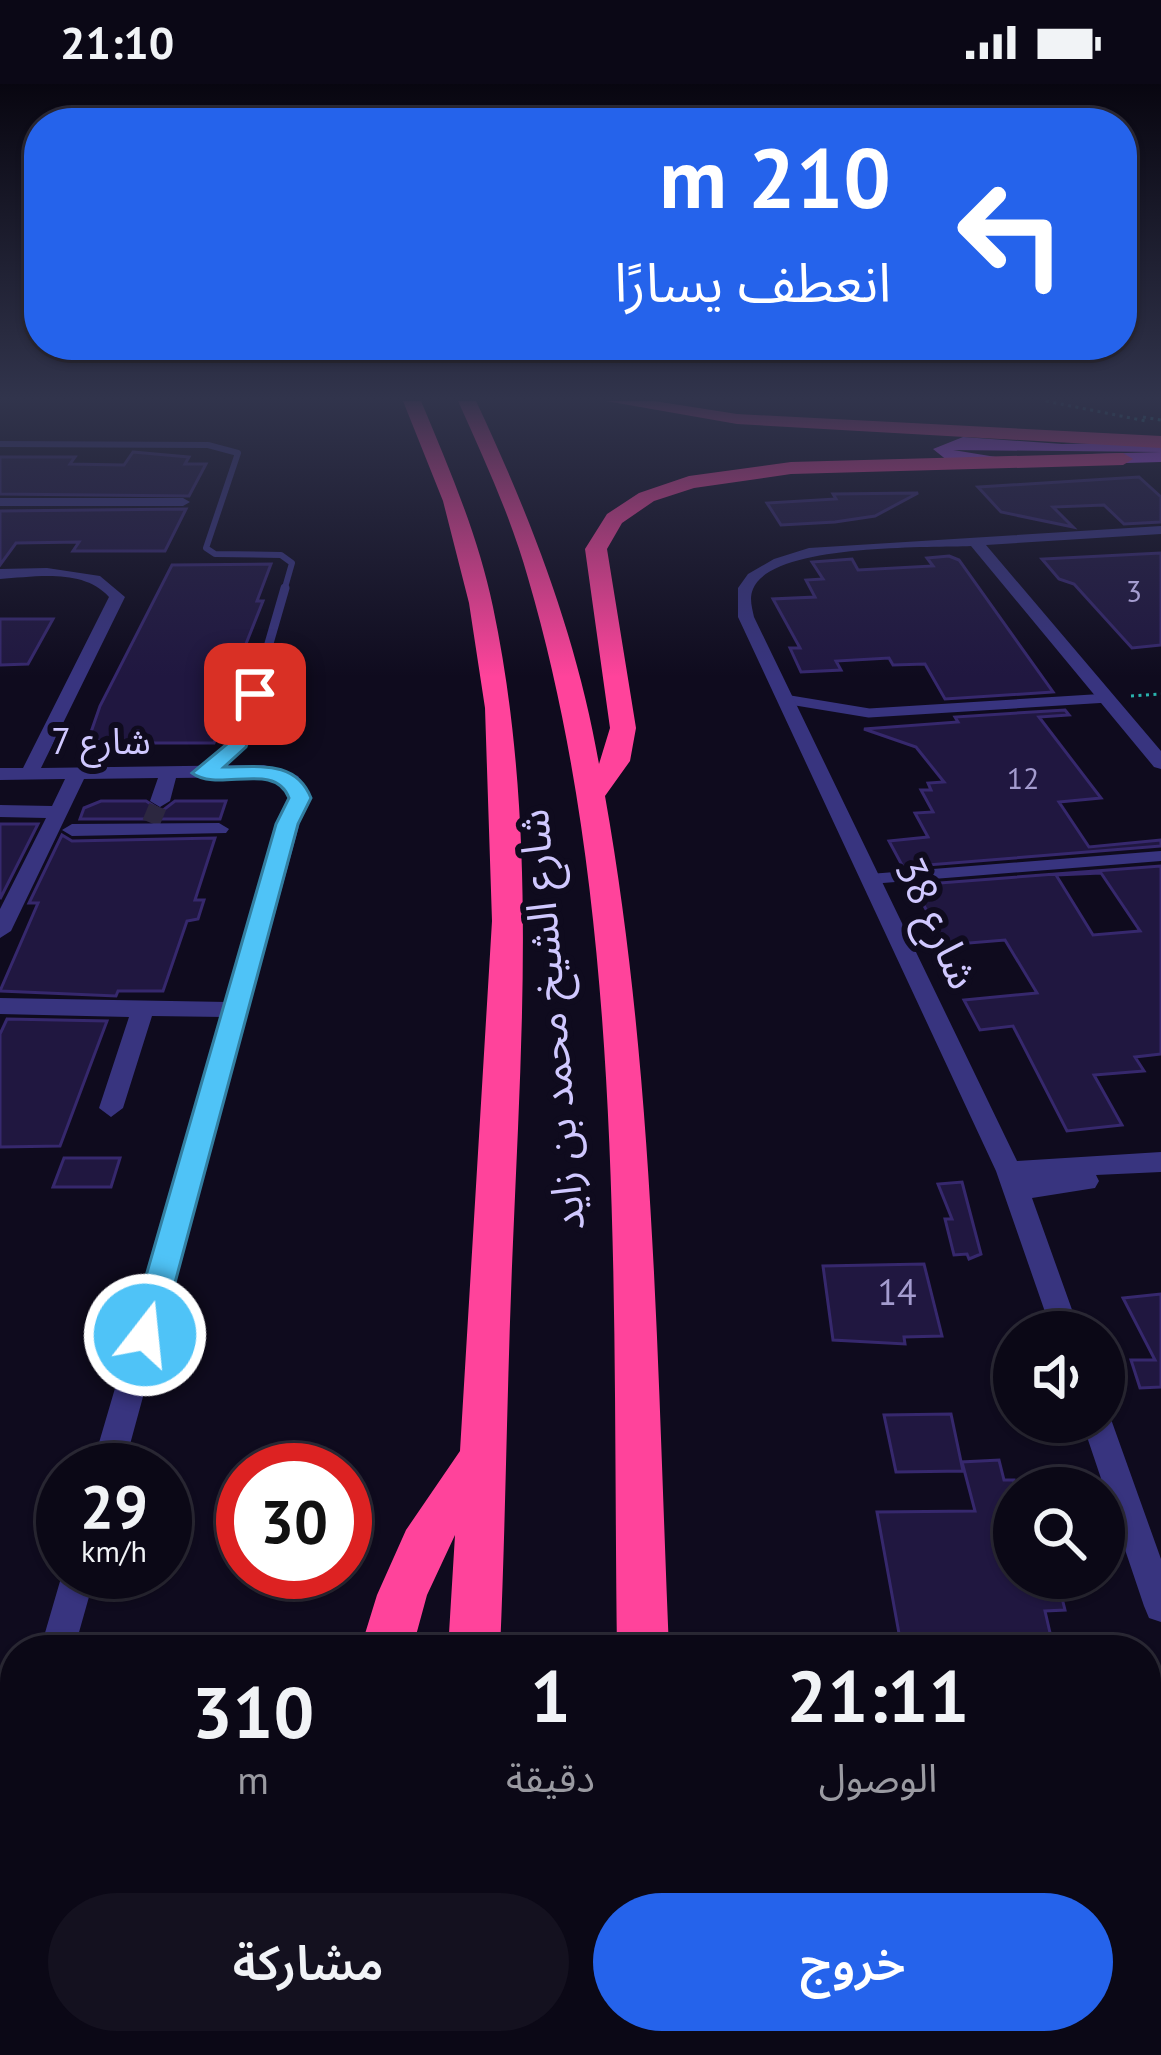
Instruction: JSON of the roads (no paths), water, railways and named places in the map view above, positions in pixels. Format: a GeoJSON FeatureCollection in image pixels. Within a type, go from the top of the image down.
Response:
{"type":"FeatureCollection","features":[{"type":"Feature","properties":{"kind":"highway","name":"شارع الشيخ محمد بن زايد"},"geometry":{"type":"LineString","coordinates":[[451,493],[476,579],[503,754],[507,983],[475,1635]]}},
{"type":"Feature","properties":{"kind":"highway","name":"شارع الشيخ محمد بن زايد"},"geometry":{"type":"LineString","coordinates":[[510,493],[538,563],[567,664],[592,794],[622,1077],[642,1635]]}},
{"type":"Feature","properties":{"kind":"highway"},"geometry":{"type":"LineString","coordinates":[[592,794],[616,761],[622,728],[596,550],[600,536],[625,510],[666,493]]}},
{"type":"Feature","properties":{"kind":"highway"},"geometry":{"type":"LineString","coordinates":[[390,1635],[421,1543],[450,1496],[486,1455]]}},
{"type":"Feature","properties":{"kind":"street"},"geometry":{"type":"LineString","coordinates":[[0,502],[183,502]]}},
{"type":"Feature","properties":{"kind":"street"},"geometry":{"type":"LineString","coordinates":[[981,540],[1161,530]]}},
{"type":"Feature","properties":{"kind":"street"},"geometry":{"type":"LineString","coordinates":[[981,540],[1161,764]]}},
{"type":"Feature","properties":{"kind":"street","name":"شارع 38"},"geometry":{"type":"LineString","coordinates":[[981,540],[823,550],[772,564],[748,583],[741,605],[1013,1181],[1059,1311]]}},
{"type":"Feature","properties":{"kind":"street"},"geometry":{"type":"LineString","coordinates":[[0,574],[85,577],[108,585],[117,596],[28,774]]}},
{"type":"Feature","properties":{"kind":"street","name":"شارع 7"},"geometry":{"type":"LineString","coordinates":[[0,774],[203,773],[271,786],[287,809],[287,824],[235,1010]]}},
{"type":"Feature","properties":{"kind":"street"},"geometry":{"type":"LineString","coordinates":[[0,931],[5,909],[65,821],[77,774]]}},
{"type":"Feature","properties":{"kind":"street"},"geometry":{"type":"LineString","coordinates":[[160,801],[167,774]]}},
{"type":"Feature","properties":{"kind":"street"},"geometry":{"type":"LineString","coordinates":[[0,811],[65,821],[219,830]]}},
{"type":"Feature","properties":{"kind":"street"},"geometry":{"type":"LineString","coordinates":[[0,1006],[235,1010],[115,1443]]}},
{"type":"Feature","properties":{"kind":"street"},"geometry":{"type":"LineString","coordinates":[[112,1108],[139,1010]]}},
{"type":"Feature","properties":{"kind":"street"},"geometry":{"type":"LineString","coordinates":[[1013,1181],[1161,1164]]}},
{"type":"Feature","properties":{"kind":"street"},"geometry":{"type":"LineString","coordinates":[[1104,1443],[1161,1606]]}},
{"type":"Feature","properties":{"kind":"street"},"geometry":{"type":"LineString","coordinates":[[61,1635],[71,1599]]}},
{"type":"Feature","properties":{"kind":"lane"},"geometry":{"type":"LineString","coordinates":[[203,773],[227,756],[242,737],[292,563],[281,555],[224,555],[206,548],[225,493]]}},
{"type":"Feature","properties":{"kind":"lane"},"geometry":{"type":"LineString","coordinates":[[784,699],[869,713],[1108,698]]}},
{"type":"Feature","properties":{"kind":"lane"},"geometry":{"type":"LineString","coordinates":[[870,879],[1161,856]]}},
{"type":"Feature","properties":{"kind":"tunnel"},"geometry":{"type":"LineString","coordinates":[[151,823],[160,801]]}}]}
